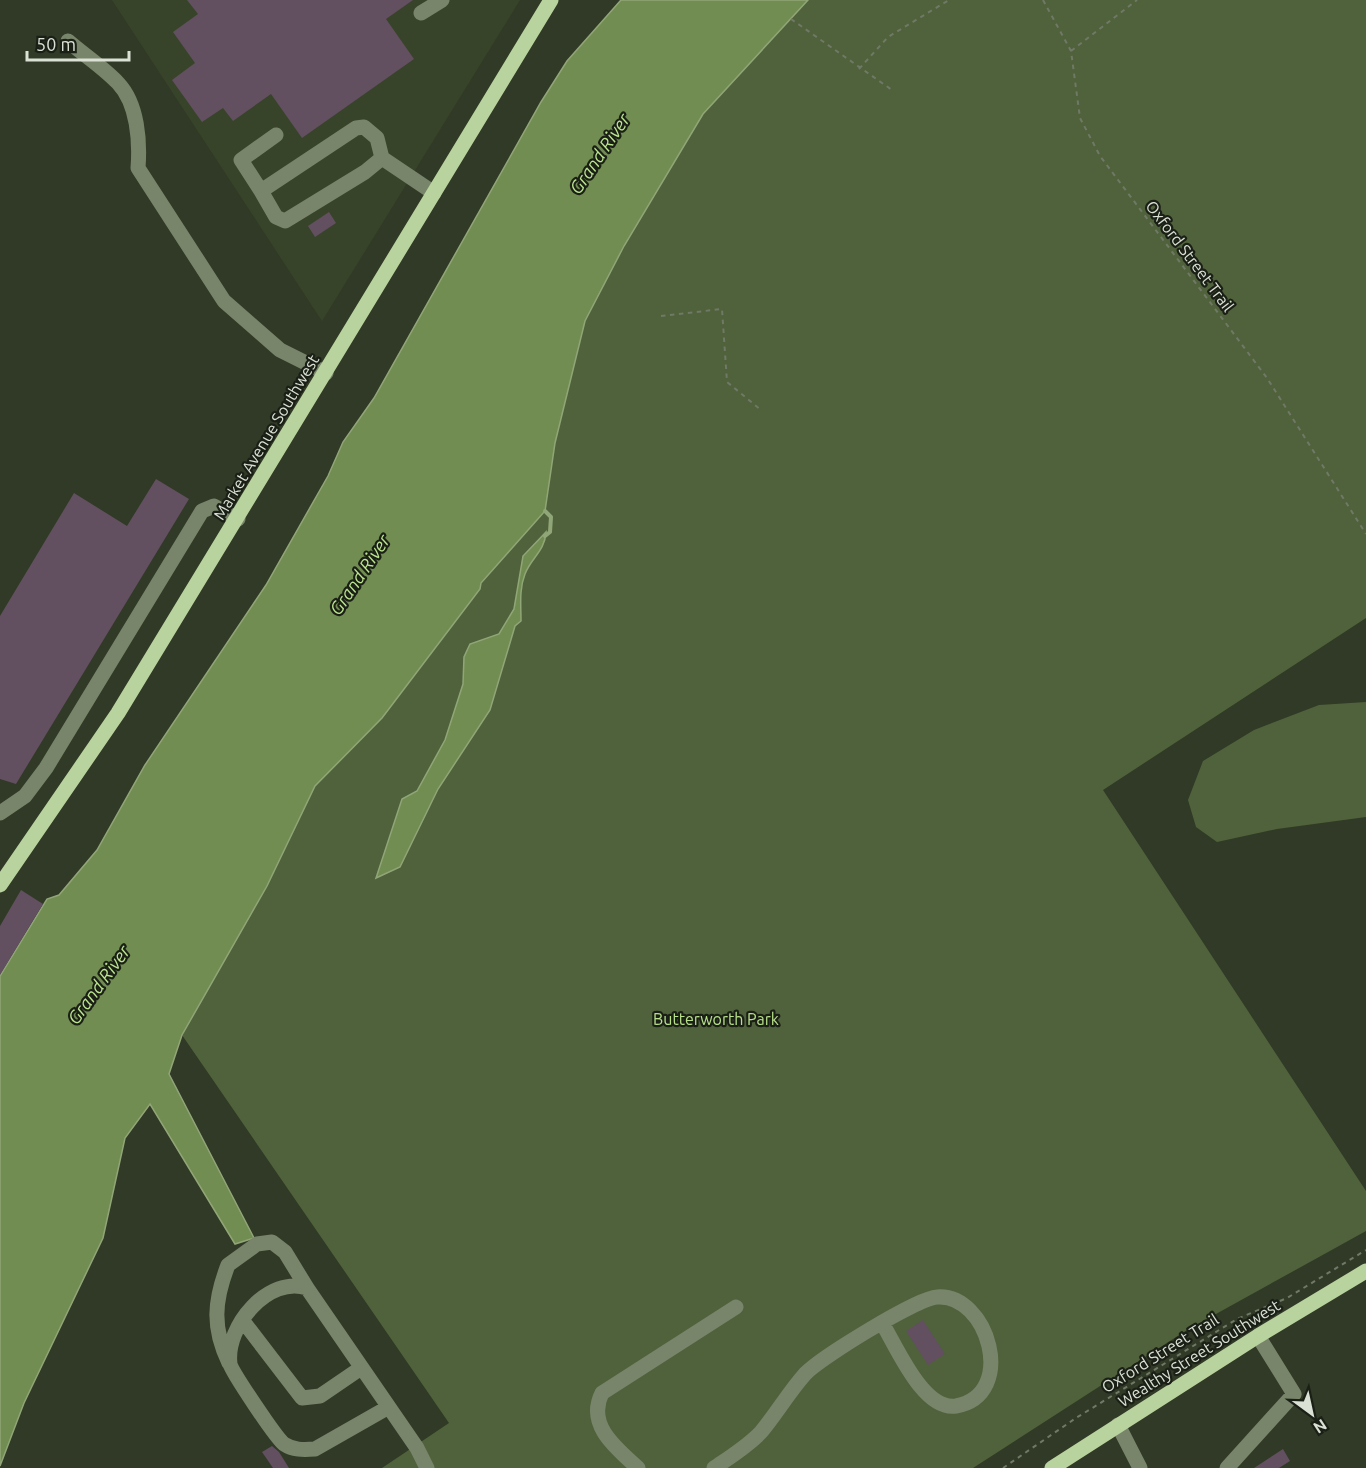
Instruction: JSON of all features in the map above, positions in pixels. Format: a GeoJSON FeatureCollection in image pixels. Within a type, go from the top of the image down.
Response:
{"type":"FeatureCollection","features":[{"type":"Feature","properties":{"kind":"main road","name":"Market Avenue Southwest"},"geometry":{"type":"LineString","coordinates":[[0,885],[118,713],[238,519],[551,0]]}},
{"type":"Feature","properties":{"kind":"main road","name":"Wealthy Street Southwest"},"geometry":{"type":"LineString","coordinates":[[1052,1468],[1258,1336],[1366,1271]]}},
{"type":"Feature","properties":{"kind":"lane"},"geometry":{"type":"LineString","coordinates":[[421,14],[442,0]]}},
{"type":"Feature","properties":{"kind":"lane"},"geometry":{"type":"LineString","coordinates":[[68,41],[120,84],[134,112],[140,149],[138,168],[224,301],[280,350],[326,373]]}},
{"type":"Feature","properties":{"kind":"lane"},"geometry":{"type":"LineString","coordinates":[[261,191],[356,128],[363,127],[377,138],[382,158],[434,193]]}},
{"type":"Feature","properties":{"kind":"lane"},"geometry":{"type":"LineString","coordinates":[[276,135],[241,160],[276,217],[285,221],[382,158]]}},
{"type":"Feature","properties":{"kind":"lane"},"geometry":{"type":"LineString","coordinates":[[0,813],[25,795],[46,768],[202,511],[214,506],[238,519]]}},
{"type":"Feature","properties":{"kind":"lane"},"geometry":{"type":"LineString","coordinates":[[387,1408],[315,1449],[294,1449],[275,1435],[231,1366],[218,1339],[219,1301],[228,1265],[256,1244],[272,1242],[285,1252],[427,1468]]}},
{"type":"Feature","properties":{"kind":"lane"},"geometry":{"type":"LineString","coordinates":[[231,1366],[234,1336],[258,1302],[272,1291],[289,1285],[307,1287]]}},
{"type":"Feature","properties":{"kind":"lane"},"geometry":{"type":"LineString","coordinates":[[714,1468],[759,1434],[806,1373],[900,1311],[936,1297],[949,1297],[971,1311],[988,1339],[992,1367],[985,1385],[968,1401],[959,1405],[948,1406],[937,1403],[925,1394],[882,1323]]}},
{"type":"Feature","properties":{"kind":"lane"},"geometry":{"type":"LineString","coordinates":[[638,1468],[609,1440],[598,1422],[596,1412],[602,1393],[736,1307]]}},
{"type":"Feature","properties":{"kind":"lane"},"geometry":{"type":"LineString","coordinates":[[243,1321],[302,1398],[320,1396],[362,1368]]}},
{"type":"Feature","properties":{"kind":"lane"},"geometry":{"type":"LineString","coordinates":[[1227,1468],[1294,1394],[1258,1336]]}},
{"type":"Feature","properties":{"kind":"lane"},"geometry":{"type":"LineString","coordinates":[[1118,1425],[1140,1468]]}},
{"type":"Feature","properties":{"kind":"path"},"geometry":{"type":"LineString","coordinates":[[859,69],[888,37],[949,0]]}},
{"type":"Feature","properties":{"kind":"path"},"geometry":{"type":"LineString","coordinates":[[1043,0],[1071,51],[1137,0]]}},
{"type":"Feature","properties":{"kind":"path"},"geometry":{"type":"LineString","coordinates":[[790,19],[892,90]]}},
{"type":"Feature","properties":{"kind":"path","name":"Oxford Street Trail"},"geometry":{"type":"LineString","coordinates":[[1071,51],[1080,117],[1100,156],[1267,378],[1366,534]]}},
{"type":"Feature","properties":{"kind":"path"},"geometry":{"type":"LineString","coordinates":[[661,316],[722,309],[726,382],[761,410]]}},
{"type":"Feature","properties":{"kind":"path","name":"Oxford Street Trail"},"geometry":{"type":"LineString","coordinates":[[1003,1468],[1076,1418],[1237,1319],[1287,1298],[1366,1250]]}},
{"type":"Feature","properties":{"kind":"shaded area"},"geometry":{"type":"Polygon","coordinates":[[[112,0],[520,0],[322,321],[112,0]]]}},
{"type":"Feature","properties":{"kind":"green space","name":"Butterworth Park"},"geometry":{"type":"Polygon","coordinates":[[[808,0],[1366,0],[1366,618],[1103,790],[1366,1191],[1366,1231],[1187,1330],[973,1468],[382,1468],[449,1423],[182,1035],[267,886],[315,786],[382,718],[480,589],[481,583],[545,511],[555,443],[585,321],[624,246],[703,114],[808,0]]]}},
{"type":"Feature","properties":{"kind":"green space"},"geometry":{"type":"Polygon","coordinates":[[[1366,702],[1366,817],[1277,829],[1217,842],[1196,827],[1188,800],[1203,761],[1254,730],[1319,705],[1366,702]]]}},
{"type":"Feature","properties":{"kind":"water","name":"Grand River"},"geometry":{"type":"Polygon","coordinates":[[[621,0],[808,0],[703,114],[624,246],[585,321],[555,443],[545,511],[481,583],[480,589],[382,718],[315,786],[267,886],[182,1035],[169,1074],[254,1238],[235,1244],[150,1104],[125,1138],[103,1238],[24,1403],[0,1466],[0,976],[47,899],[59,895],[97,850],[145,765],[266,585],[328,476],[343,442],[374,398],[541,102],[567,61],[621,0]]]}},
{"type":"Feature","properties":{"kind":"water"},"geometry":{"type":"Polygon","coordinates":[[[546,532],[543,544],[523,580],[521,621],[515,626],[490,710],[438,789],[400,867],[376,878],[402,799],[417,791],[445,740],[463,684],[464,657],[470,644],[499,634],[514,609],[523,556],[546,532]]]}},
{"type":"Feature","properties":{"kind":"building"},"geometry":{"type":"Polygon","coordinates":[[[187,0],[413,0],[386,19],[414,59],[302,138],[271,94],[233,121],[223,108],[202,122],[172,80],[195,63],[173,32],[198,14],[187,0]]]}},
{"type":"Feature","properties":{"kind":"building"},"geometry":{"type":"Polygon","coordinates":[[[329,212],[336,223],[315,237],[308,226],[329,212]]]}},
{"type":"Feature","properties":{"kind":"building"},"geometry":{"type":"Polygon","coordinates":[[[156,479],[189,499],[16,784],[0,779],[0,616],[74,493],[127,526],[156,479]]]}},
{"type":"Feature","properties":{"kind":"building"},"geometry":{"type":"Polygon","coordinates":[[[21,890],[43,904],[0,975],[0,926],[21,890]]]}},
{"type":"Feature","properties":{"kind":"building"},"geometry":{"type":"Polygon","coordinates":[[[923,1320],[945,1354],[928,1365],[906,1331],[923,1320]]]}},
{"type":"Feature","properties":{"kind":"building"},"geometry":{"type":"Polygon","coordinates":[[[272,1446],[279,1452],[289,1468],[273,1468],[262,1452],[272,1446]]]}},
{"type":"Feature","properties":{"kind":"building"},"geometry":{"type":"Polygon","coordinates":[[[1283,1449],[1290,1461],[1279,1468],[1254,1468],[1283,1449]]]}},
{"type":"Feature","properties":{"kind":"waterway"},"geometry":{"type":"LineString","coordinates":[[545,511],[551,517],[550,532],[545,536]]}}]}
